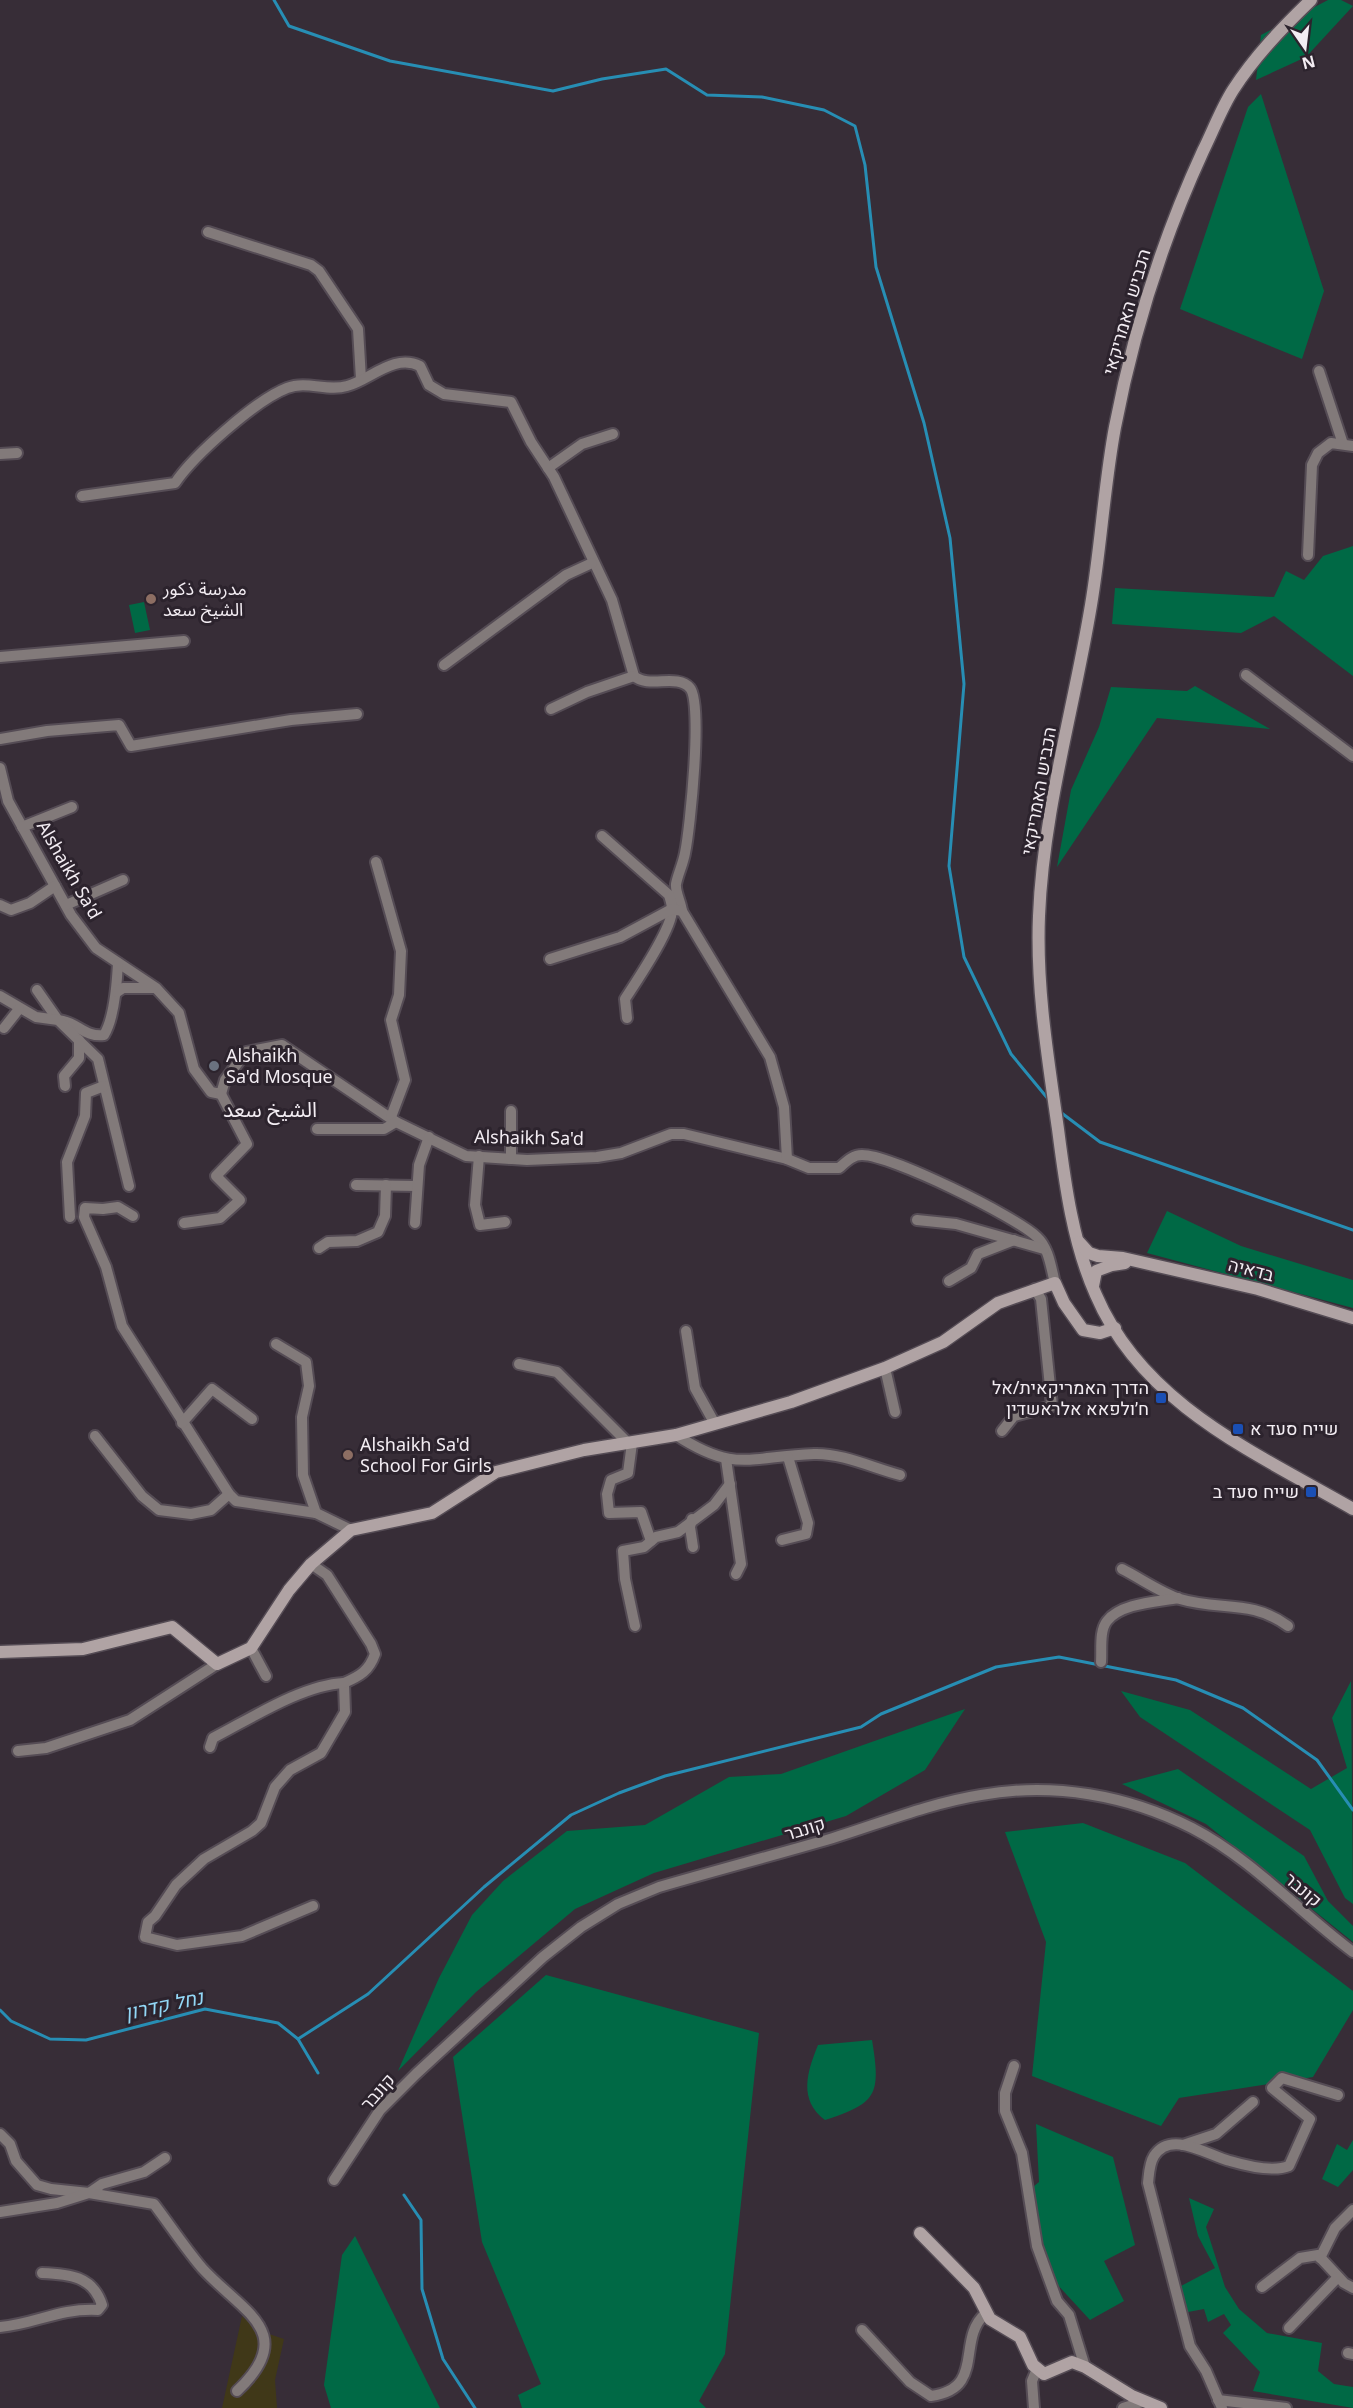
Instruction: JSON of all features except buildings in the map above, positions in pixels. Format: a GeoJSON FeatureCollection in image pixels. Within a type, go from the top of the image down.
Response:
{"type":"FeatureCollection","features":[{"type":"Feature","properties":{"kind":"main road","name":"הכביש האמריקאי"},"geometry":{"type":"LineString","coordinates":[[1311,0],[1269,41],[1230,94],[1189,182],[1142,316],[1115,426],[1091,604],[1050,820],[1039,916],[1044,1028],[1063,1167],[1084,1266],[1093,1288],[1138,1364],[1186,1409],[1216,1430],[1353,1509]]}},
{"type":"Feature","properties":{"kind":"main road"},"geometry":{"type":"LineString","coordinates":[[1079,1242],[1089,1253],[1103,1256]]}},
{"type":"Feature","properties":{"kind":"main road"},"geometry":{"type":"LineString","coordinates":[[1084,1266],[1090,1259],[1103,1256]]}},
{"type":"Feature","properties":{"kind":"main road","name":"בדאיה"},"geometry":{"type":"LineString","coordinates":[[1103,1256],[1258,1289],[1353,1318]]}},
{"type":"Feature","properties":{"kind":"main road"},"geometry":{"type":"LineString","coordinates":[[1093,1288],[1096,1272],[1100,1269],[1138,1262]]}},
{"type":"Feature","properties":{"kind":"main road"},"geometry":{"type":"LineString","coordinates":[[0,1652],[83,1649],[172,1627],[217,1664],[251,1648],[289,1590],[311,1564],[351,1530],[432,1513],[496,1472],[584,1450],[676,1435],[791,1402],[885,1368],[943,1342],[998,1303],[1055,1283]]}},
{"type":"Feature","properties":{"kind":"main road","name":"Alshaikh Sa'd"},"geometry":{"type":"LineString","coordinates":[[1055,1283],[1064,1303],[1083,1330],[1100,1333],[1115,1328]]}},
{"type":"Feature","properties":{"kind":"main road"},"geometry":{"type":"LineString","coordinates":[[920,2233],[974,2288],[986,2314],[1001,2327],[1020,2337],[1037,2369],[1044,2374],[1072,2362],[1161,2408]]}},
{"type":"Feature","properties":{"kind":"street"},"geometry":{"type":"LineString","coordinates":[[208,232],[311,265],[319,271],[358,329],[361,379]]}},
{"type":"Feature","properties":{"kind":"street"},"geometry":{"type":"LineString","coordinates":[[82,496],[175,483],[188,464],[252,411],[286,388],[306,384],[346,386],[390,365],[416,364],[425,372],[429,385],[444,394],[511,402],[572,513],[592,562],[612,600],[634,676],[648,683],[680,683],[690,688],[694,697],[697,738],[685,853],[676,887],[677,910],[625,999],[627,1018]]}},
{"type":"Feature","properties":{"kind":"street"},"geometry":{"type":"LineString","coordinates":[[1308,555],[1312,465],[1324,446],[1331,443],[1348,445],[1319,371]]}},
{"type":"Feature","properties":{"kind":"street"},"geometry":{"type":"LineString","coordinates":[[548,468],[582,444],[613,434]]}},
{"type":"Feature","properties":{"kind":"street"},"geometry":{"type":"LineString","coordinates":[[0,454],[17,453]]}},
{"type":"Feature","properties":{"kind":"street"},"geometry":{"type":"LineString","coordinates":[[444,665],[566,575],[592,562]]}},
{"type":"Feature","properties":{"kind":"street"},"geometry":{"type":"LineString","coordinates":[[0,657],[53,650],[184,641]]}},
{"type":"Feature","properties":{"kind":"street"},"geometry":{"type":"LineString","coordinates":[[1246,675],[1353,756]]}},
{"type":"Feature","properties":{"kind":"street"},"geometry":{"type":"LineString","coordinates":[[551,709],[588,692],[634,676]]}},
{"type":"Feature","properties":{"kind":"street"},"geometry":{"type":"LineString","coordinates":[[0,739],[47,731],[119,725],[131,746],[291,720],[357,714]]}},
{"type":"Feature","properties":{"kind":"street","name":"Alshaikh Sa'd"},"geometry":{"type":"LineString","coordinates":[[0,768],[8,801],[66,905],[96,948],[156,988],[179,1013],[194,1069],[211,1092],[221,1094],[225,1080],[246,1052],[282,1045],[393,1120],[466,1156],[511,1159],[597,1157],[621,1153],[671,1134],[684,1134],[787,1159],[809,1168],[828,1170],[839,1168],[852,1157],[863,1155],[910,1169],[1000,1212],[1039,1238],[1055,1283]]}},
{"type":"Feature","properties":{"kind":"street"},"geometry":{"type":"LineString","coordinates":[[22,827],[72,807]]}},
{"type":"Feature","properties":{"kind":"street"},"geometry":{"type":"LineString","coordinates":[[602,836],[669,895],[770,1057],[784,1107],[787,1159]]}},
{"type":"Feature","properties":{"kind":"street"},"geometry":{"type":"LineString","coordinates":[[317,1129],[384,1129],[393,1120],[405,1080],[391,1020],[399,996],[401,951],[376,862]]}},
{"type":"Feature","properties":{"kind":"street"},"geometry":{"type":"LineString","coordinates":[[66,905],[92,891],[123,880]]}},
{"type":"Feature","properties":{"kind":"street"},"geometry":{"type":"LineString","coordinates":[[0,905],[11,910],[30,903],[55,886]]}},
{"type":"Feature","properties":{"kind":"street"},"geometry":{"type":"LineString","coordinates":[[550,959],[620,937],[677,910]]}},
{"type":"Feature","properties":{"kind":"street"},"geometry":{"type":"LineString","coordinates":[[0,996],[19,1010],[36,1017],[67,1020],[88,1034],[104,1035],[108,1028],[117,992],[118,963]]}},
{"type":"Feature","properties":{"kind":"street"},"geometry":{"type":"LineString","coordinates":[[117,992],[130,988],[156,988]]}},
{"type":"Feature","properties":{"kind":"street"},"geometry":{"type":"LineString","coordinates":[[37,990],[58,1020],[98,1059],[129,1186]]}},
{"type":"Feature","properties":{"kind":"street"},"geometry":{"type":"LineString","coordinates":[[4,1028],[19,1010]]}},
{"type":"Feature","properties":{"kind":"street"},"geometry":{"type":"LineString","coordinates":[[66,1086],[64,1076],[79,1058],[79,1040]]}},
{"type":"Feature","properties":{"kind":"street"},"geometry":{"type":"LineString","coordinates":[[70,1217],[68,1162],[85,1116],[86,1093],[104,1086]]}},
{"type":"Feature","properties":{"kind":"street"},"geometry":{"type":"LineString","coordinates":[[184,1223],[220,1218],[240,1200],[216,1176],[247,1144],[221,1094]]}},
{"type":"Feature","properties":{"kind":"street"},"geometry":{"type":"LineString","coordinates":[[511,1111],[511,1159]]}},
{"type":"Feature","properties":{"kind":"street"},"geometry":{"type":"LineString","coordinates":[[415,1223],[419,1165],[429,1137]]}},
{"type":"Feature","properties":{"kind":"street"},"geometry":{"type":"LineString","coordinates":[[479,1156],[475,1205],[480,1225],[505,1222]]}},
{"type":"Feature","properties":{"kind":"street"},"geometry":{"type":"LineString","coordinates":[[356,1185],[417,1186]]}},
{"type":"Feature","properties":{"kind":"street"},"geometry":{"type":"LineString","coordinates":[[320,1248],[328,1242],[357,1240],[378,1232],[385,1216],[386,1185]]}},
{"type":"Feature","properties":{"kind":"street"},"geometry":{"type":"LineString","coordinates":[[133,1216],[118,1207],[85,1208],[84,1217],[106,1267],[122,1326],[229,1494],[236,1501],[316,1513],[351,1530]]}},
{"type":"Feature","properties":{"kind":"street"},"geometry":{"type":"LineString","coordinates":[[917,1220],[956,1224],[1044,1249]]}},
{"type":"Feature","properties":{"kind":"street"},"geometry":{"type":"LineString","coordinates":[[949,1281],[972,1268],[978,1254],[1014,1239]]}},
{"type":"Feature","properties":{"kind":"street"},"geometry":{"type":"LineString","coordinates":[[1002,1431],[1014,1416],[1052,1406],[1041,1299],[1035,1289]]}},
{"type":"Feature","properties":{"kind":"street"},"geometry":{"type":"LineString","coordinates":[[686,1331],[695,1388],[715,1424]]}},
{"type":"Feature","properties":{"kind":"street"},"geometry":{"type":"LineString","coordinates":[[276,1344],[306,1362],[309,1386],[302,1417],[303,1475],[316,1513]]}},
{"type":"Feature","properties":{"kind":"street"},"geometry":{"type":"LineString","coordinates":[[519,1364],[557,1372],[630,1444],[628,1473],[611,1480],[608,1488],[609,1513],[641,1512],[651,1541]]}},
{"type":"Feature","properties":{"kind":"street"},"geometry":{"type":"LineString","coordinates":[[885,1368],[895,1412]]}},
{"type":"Feature","properties":{"kind":"street"},"geometry":{"type":"LineString","coordinates":[[182,1423],[212,1389],[252,1419]]}},
{"type":"Feature","properties":{"kind":"street"},"geometry":{"type":"LineString","coordinates":[[676,1435],[702,1452],[733,1462],[830,1455],[900,1475]]}},
{"type":"Feature","properties":{"kind":"street"},"geometry":{"type":"LineString","coordinates":[[94,1436],[142,1496],[159,1510],[190,1514],[211,1510],[229,1494]]}},
{"type":"Feature","properties":{"kind":"street"},"geometry":{"type":"LineString","coordinates":[[782,1540],[806,1534],[808,1523],[788,1457]]}},
{"type":"Feature","properties":{"kind":"street"},"geometry":{"type":"LineString","coordinates":[[726,1459],[741,1564],[736,1574]]}},
{"type":"Feature","properties":{"kind":"street"},"geometry":{"type":"LineString","coordinates":[[635,1626],[625,1579],[623,1551],[644,1547],[656,1537],[678,1532],[692,1518],[714,1505],[730,1484]]}},
{"type":"Feature","properties":{"kind":"street"},"geometry":{"type":"LineString","coordinates":[[692,1518],[690,1527],[693,1547]]}},
{"type":"Feature","properties":{"kind":"street"},"geometry":{"type":"LineString","coordinates":[[210,1747],[213,1738],[272,1708],[329,1684],[344,1683],[363,1675],[375,1654],[327,1575],[311,1564]]}},
{"type":"Feature","properties":{"kind":"street"},"geometry":{"type":"LineString","coordinates":[[1122,1569],[1178,1598],[1205,1604],[1240,1605],[1277,1618],[1288,1626]]}},
{"type":"Feature","properties":{"kind":"street"},"geometry":{"type":"LineString","coordinates":[[1101,1662],[1102,1636],[1107,1621],[1124,1609],[1178,1598]]}},
{"type":"Feature","properties":{"kind":"street"},"geometry":{"type":"LineString","coordinates":[[251,1648],[266,1676]]}},
{"type":"Feature","properties":{"kind":"street"},"geometry":{"type":"LineString","coordinates":[[18,1751],[46,1748],[130,1720],[217,1664]]}},
{"type":"Feature","properties":{"kind":"street"},"geometry":{"type":"LineString","coordinates":[[313,1906],[242,1936],[177,1945],[145,1937],[148,1922],[155,1916],[176,1885],[204,1858],[252,1831],[261,1823],[275,1787],[290,1770],[321,1753],[345,1712],[344,1683]]}},
{"type":"Feature","properties":{"kind":"street","name":"קונבר"},"geometry":{"type":"LineString","coordinates":[[334,2180],[380,2110],[416,2074],[543,1957],[581,1927],[618,1904],[658,1887],[978,1795],[1039,1789],[1076,1791],[1116,1799],[1157,1811],[1194,1829],[1232,1853],[1353,1952]]}},
{"type":"Feature","properties":{"kind":"street"},"geometry":{"type":"LineString","coordinates":[[1014,2066],[1005,2093],[1005,2111],[1022,2153],[1037,2246],[1057,2301],[1069,2315],[1085,2367]]}},
{"type":"Feature","properties":{"kind":"street"},"geometry":{"type":"LineString","coordinates":[[1183,2145],[1203,2150],[1229,2161],[1281,2169],[1290,2166],[1310,2119],[1282,2098],[1272,2088],[1274,2085],[1282,2078],[1338,2095]]}},
{"type":"Feature","properties":{"kind":"street"},"geometry":{"type":"LineString","coordinates":[[1253,2102],[1216,2134],[1183,2145],[1162,2147],[1154,2156],[1148,2183],[1190,2346],[1206,2371],[1220,2404],[1286,2408]]}},
{"type":"Feature","properties":{"kind":"street"},"geometry":{"type":"LineString","coordinates":[[0,2134],[10,2144],[16,2161],[37,2185],[154,2204],[202,2268],[248,2309],[262,2330],[265,2356],[256,2374],[237,2391]]}},
{"type":"Feature","properties":{"kind":"street"},"geometry":{"type":"LineString","coordinates":[[0,2212],[57,2204],[89,2193],[102,2184],[144,2172],[165,2158]]}},
{"type":"Feature","properties":{"kind":"street"},"geometry":{"type":"LineString","coordinates":[[1320,2258],[1335,2228],[1353,2210]]}},
{"type":"Feature","properties":{"kind":"street"},"geometry":{"type":"LineString","coordinates":[[1262,2287],[1300,2258],[1318,2255],[1338,2277],[1353,2288]]}},
{"type":"Feature","properties":{"kind":"street"},"geometry":{"type":"LineString","coordinates":[[0,2327],[14,2326],[61,2311],[98,2310],[102,2305],[95,2290],[78,2277],[42,2273]]}},
{"type":"Feature","properties":{"kind":"street"},"geometry":{"type":"LineString","coordinates":[[1288,2328],[1338,2277]]}},
{"type":"Feature","properties":{"kind":"street"},"geometry":{"type":"LineString","coordinates":[[862,2330],[910,2382],[931,2396],[945,2394],[958,2388],[963,2379],[976,2327],[986,2314]]}},
{"type":"Feature","properties":{"kind":"street"},"geometry":{"type":"LineString","coordinates":[[1034,2408],[1032,2381],[1037,2369]]}},
{"type":"Feature","properties":{"kind":"street"},"geometry":{"type":"LineString","coordinates":[[1123,2408],[1145,2401]]}},
{"type":"Feature","properties":{"kind":"green space"},"geometry":{"type":"Polygon","coordinates":[[[1328,0],[1341,0],[1353,6],[1306,57],[1256,80],[1261,35],[1328,0]]]}},
{"type":"Feature","properties":{"kind":"green space"},"geometry":{"type":"Polygon","coordinates":[[[1261,94],[1324,291],[1302,359],[1180,309],[1248,107],[1261,94]]]}},
{"type":"Feature","properties":{"kind":"green space"},"geometry":{"type":"Polygon","coordinates":[[[1353,546],[1353,676],[1274,616],[1241,633],[1112,624],[1115,588],[1274,597],[1286,571],[1304,580],[1323,556],[1353,546]]]}},
{"type":"Feature","properties":{"kind":"green space"},"geometry":{"type":"Polygon","coordinates":[[[144,602],[150,630],[135,633],[129,605],[144,602]]]}},
{"type":"Feature","properties":{"kind":"green space"},"geometry":{"type":"Polygon","coordinates":[[[1195,686],[1270,729],[1157,718],[1057,867],[1071,790],[1099,727],[1111,687],[1187,691],[1195,686]]]}},
{"type":"Feature","properties":{"kind":"green space"},"geometry":{"type":"Polygon","coordinates":[[[1167,1211],[1241,1246],[1353,1280],[1353,1308],[1147,1253],[1167,1211]]]}},
{"type":"Feature","properties":{"kind":"green space"},"geometry":{"type":"Polygon","coordinates":[[[1351,1681],[1353,1904],[1345,1898],[1310,1830],[1140,1717],[1121,1691],[1190,1710],[1311,1789],[1347,1768],[1332,1718],[1351,1681]]]}},
{"type":"Feature","properties":{"kind":"green space"},"geometry":{"type":"Polygon","coordinates":[[[965,1709],[925,1770],[846,1816],[654,1873],[575,1909],[476,1992],[398,2071],[439,1978],[472,1915],[503,1881],[567,1831],[645,1825],[729,1777],[781,1774],[965,1709]]]}},
{"type":"Feature","properties":{"kind":"green space"},"geometry":{"type":"Polygon","coordinates":[[[1178,1769],[1304,1856],[1328,1901],[1353,1926],[1353,1942],[1206,1824],[1122,1784],[1178,1769]]]}},
{"type":"Feature","properties":{"kind":"green space"},"geometry":{"type":"Polygon","coordinates":[[[1083,1823],[1185,1863],[1353,1991],[1353,2010],[1313,2077],[1179,2098],[1161,2126],[1032,2076],[1046,1942],[1005,1832],[1083,1823]]]}},
{"type":"Feature","properties":{"kind":"green space"},"geometry":{"type":"Polygon","coordinates":[[[546,1975],[759,2033],[725,2354],[699,2401],[706,2408],[522,2408],[518,2395],[541,2384],[482,2242],[453,2057],[546,1975]]]}},
{"type":"Feature","properties":{"kind":"green space"},"geometry":{"type":"Polygon","coordinates":[[[872,2040],[876,2073],[875,2085],[871,2094],[856,2108],[825,2120],[811,2104],[807,2085],[818,2045],[872,2040]]]}},
{"type":"Feature","properties":{"kind":"green space"},"geometry":{"type":"Polygon","coordinates":[[[1036,2124],[1113,2157],[1135,2245],[1104,2261],[1124,2301],[1090,2320],[1055,2282],[1037,2227],[1033,2187],[1039,2182],[1036,2124]]]}},
{"type":"Feature","properties":{"kind":"green space"},"geometry":{"type":"Polygon","coordinates":[[[1353,2140],[1353,2170],[1338,2187],[1322,2179],[1337,2144],[1347,2150],[1353,2140]]]}},
{"type":"Feature","properties":{"kind":"green space"},"geometry":{"type":"Polygon","coordinates":[[[1189,2198],[1214,2209],[1206,2227],[1225,2287],[1239,2309],[1267,2333],[1322,2343],[1318,2371],[1334,2384],[1353,2387],[1353,2408],[1253,2391],[1260,2372],[1223,2333],[1231,2325],[1224,2314],[1208,2322],[1204,2309],[1188,2312],[1181,2286],[1215,2268],[1198,2236],[1189,2198]]]}},
{"type":"Feature","properties":{"kind":"green space"},"geometry":{"type":"Polygon","coordinates":[[[355,2236],[440,2408],[331,2408],[324,2385],[342,2255],[355,2236]]]}},
{"type":"Feature","properties":{"kind":"sand"},"geometry":{"type":"Polygon","coordinates":[[[242,2316],[257,2330],[284,2339],[275,2380],[277,2408],[222,2408],[242,2316]]]}},
{"type":"Feature","properties":{"kind":"waterway"},"geometry":{"type":"LineString","coordinates":[[274,0],[289,26],[390,61],[553,91],[602,79],[666,69],[707,95],[762,97],[824,110],[855,126],[865,165],[876,267],[924,423],[950,538],[964,684],[949,866],[964,957],[1011,1054],[1049,1100]]}},
{"type":"Feature","properties":{"kind":"waterway"},"geometry":{"type":"LineString","coordinates":[[1059,1111],[1100,1142],[1353,1230]]}},
{"type":"Feature","properties":{"kind":"waterway"},"geometry":{"type":"LineString","coordinates":[[298,2039],[368,1994],[484,1887],[571,1815],[619,1793],[665,1776],[861,1727],[881,1714],[996,1667],[1059,1657],[1176,1680],[1243,1708],[1317,1760],[1353,1810]]}},
{"type":"Feature","properties":{"kind":"waterway","name":"נחל קדרון"},"geometry":{"type":"LineString","coordinates":[[0,2010],[11,2021],[50,2039],[86,2040],[205,2009],[278,2023],[298,2039],[318,2073]]}},
{"type":"Feature","properties":{"kind":"waterway","name":"נחל קדרון"},"geometry":{"type":"LineString","coordinates":[[404,2195],[421,2220],[422,2289],[443,2359],[475,2408]]}},
{"type":"Feature","properties":{"kind":"place","name":"مدرسة ذكور الشيخ سعد"},"geometry":{"type":"Point","coordinates":[151,599]}},
{"type":"Feature","properties":{"kind":"place","name":"Alshaikh Sa'd Mosque"},"geometry":{"type":"Point","coordinates":[214,1066]}},
{"type":"Feature","properties":{"kind":"place","name":"הדרך האמריקאית/אל ח׳ולפאא אלראשדין"},"geometry":{"type":"Point","coordinates":[1161,1398]}},
{"type":"Feature","properties":{"kind":"place","name":"שייח סעד א"},"geometry":{"type":"Point","coordinates":[1238,1429]}},
{"type":"Feature","properties":{"kind":"place","name":"Alshaikh Sa'd School For Girls"},"geometry":{"type":"Point","coordinates":[348,1455]}},
{"type":"Feature","properties":{"kind":"place","name":"שייח סעד ב"},"geometry":{"type":"Point","coordinates":[1311,1492]}},
{"type":"Feature","properties":{"kind":"district","name":"الشيخ سعد"},"geometry":{"type":"Point","coordinates":[270,1110]}}]}
